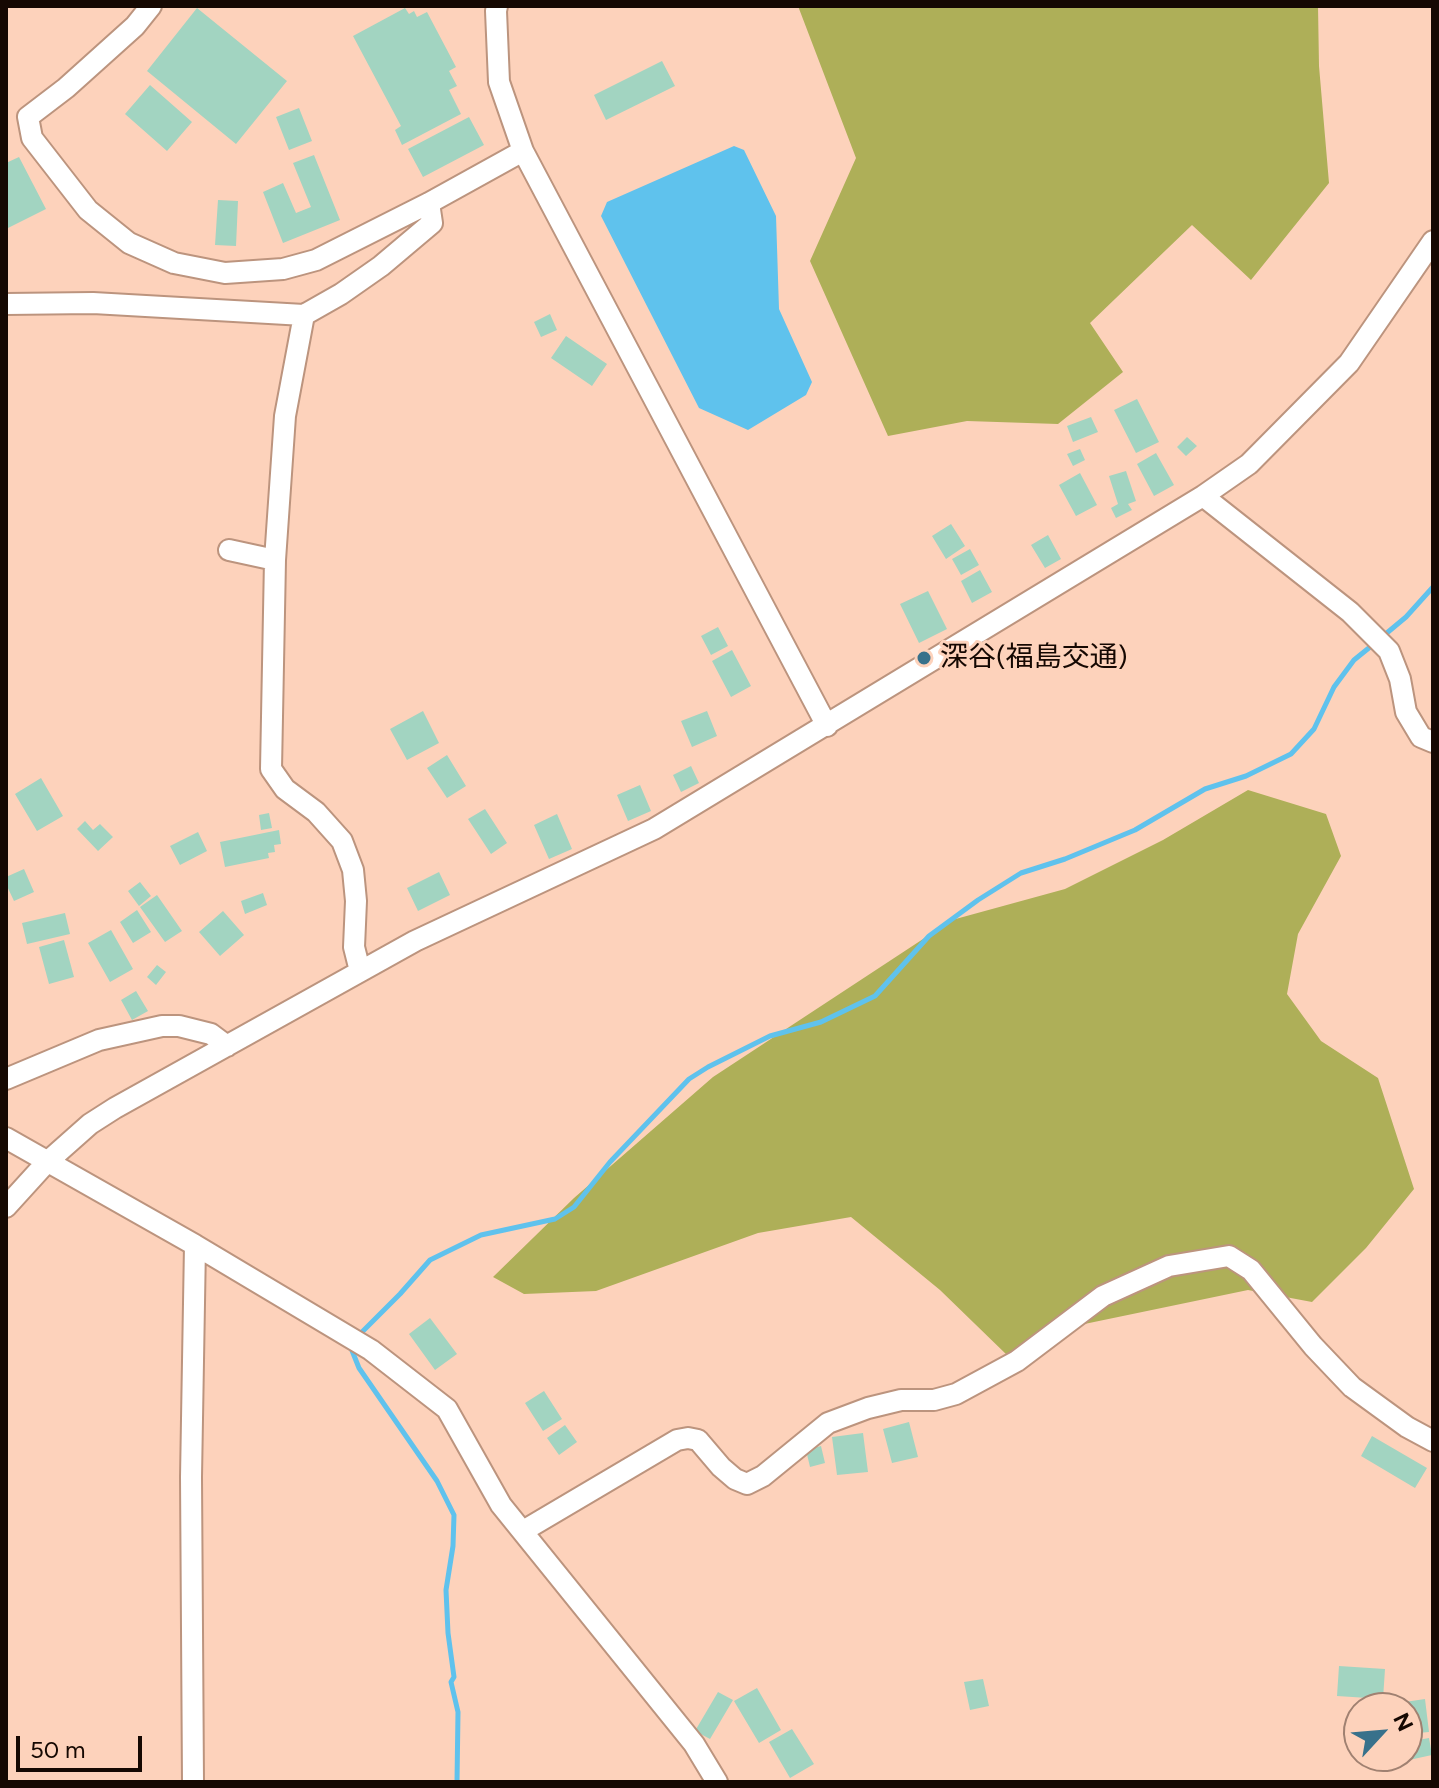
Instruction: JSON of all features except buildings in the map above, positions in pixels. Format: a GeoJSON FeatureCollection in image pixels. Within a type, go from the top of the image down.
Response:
{"type":"FeatureCollection","features":[{"type":"Feature","properties":{"kind":"street"},"geometry":{"type":"LineString","coordinates":[[151,6],[135,26],[66,88],[28,117],[32,138],[88,210],[129,243],[174,263],[225,273],[283,269],[316,260],[523,151]]}},
{"type":"Feature","properties":{"kind":"street"},"geometry":{"type":"LineString","coordinates":[[497,6],[499,82],[523,151],[827,726]]}},
{"type":"Feature","properties":{"kind":"street"},"geometry":{"type":"LineString","coordinates":[[6,304],[93,303],[304,315],[381,266],[432,223],[429,203]]}},
{"type":"Feature","properties":{"kind":"street"},"geometry":{"type":"LineString","coordinates":[[6,1207],[46,1163],[103,1116],[415,941],[654,829],[1203,496],[1249,464],[1349,363],[1433,241]]}},
{"type":"Feature","properties":{"kind":"street"},"geometry":{"type":"LineString","coordinates":[[304,315],[285,416],[275,560],[271,769],[285,789],[316,812],[342,841],[353,870],[356,901],[354,947],[360,971]]}},
{"type":"Feature","properties":{"kind":"street"},"geometry":{"type":"LineString","coordinates":[[1203,496],[1350,612],[1389,651],[1400,679],[1406,712],[1421,737],[1433,742]]}},
{"type":"Feature","properties":{"kind":"street"},"geometry":{"type":"LineString","coordinates":[[229,550],[275,560]]}},
{"type":"Feature","properties":{"kind":"street"},"geometry":{"type":"LineString","coordinates":[[6,1079],[99,1040],[162,1026],[179,1026],[211,1034],[227,1046]]}},
{"type":"Feature","properties":{"kind":"street"},"geometry":{"type":"LineString","coordinates":[[6,1138],[371,1350],[447,1409],[501,1505],[694,1744],[717,1782]]}},
{"type":"Feature","properties":{"kind":"street"},"geometry":{"type":"LineString","coordinates":[[193,1782],[191,1477],[195,1245]]}},
{"type":"Feature","properties":{"kind":"street"},"geometry":{"type":"LineString","coordinates":[[523,1531],[677,1440],[698,1440],[721,1467],[747,1484],[763,1476],[828,1423],[901,1400],[934,1400],[956,1394],[1017,1361],[1103,1296],[1169,1266],[1229,1256],[1251,1270],[1313,1346],[1352,1387],[1394,1419],[1433,1441]]}},
{"type":"Feature","properties":{"kind":"shaded area"},"geometry":{"type":"Polygon","coordinates":[[[798,6],[1318,6],[1319,66],[1329,183],[1251,280],[1192,225],[1090,323],[1123,372],[1058,424],[967,421],[888,436],[810,261],[856,158],[798,6]]]}},
{"type":"Feature","properties":{"kind":"shaded area"},"geometry":{"type":"Polygon","coordinates":[[[1248,790],[1326,814],[1341,856],[1298,934],[1287,994],[1321,1041],[1378,1078],[1414,1189],[1366,1248],[1312,1302],[1248,1290],[1070,1327],[1009,1357],[940,1290],[851,1217],[758,1233],[596,1291],[524,1294],[493,1277],[574,1198],[713,1077],[952,920],[1065,889],[1163,840],[1248,790]]]}},
{"type":"Feature","properties":{"kind":"water"},"geometry":{"type":"Polygon","coordinates":[[[734,146],[744,150],[776,216],[779,309],[812,382],[806,395],[748,430],[699,408],[601,216],[607,202],[734,146]]]}},
{"type":"Feature","properties":{"kind":"waterway"},"geometry":{"type":"LineString","coordinates":[[1382,637],[1406,617],[1433,587]]}},
{"type":"Feature","properties":{"kind":"waterway"},"geometry":{"type":"LineString","coordinates":[[358,1336],[430,1260],[481,1235],[555,1219],[574,1207],[610,1162],[689,1079],[708,1067],[770,1036],[821,1022],[875,996],[929,936],[1021,873],[1065,859],[1135,830],[1205,789],[1246,776],[1291,754],[1314,729],[1334,687],[1354,660],[1375,643]]}},
{"type":"Feature","properties":{"kind":"waterway"},"geometry":{"type":"LineString","coordinates":[[353,1344],[351,1348],[359,1368],[437,1481],[454,1515],[446,1590],[454,1677],[451,1682],[458,1712],[457,1782]]}},
{"type":"Feature","properties":{"kind":"place","name":"深谷(福島交通)"},"geometry":{"type":"Point","coordinates":[924,658]}}]}
